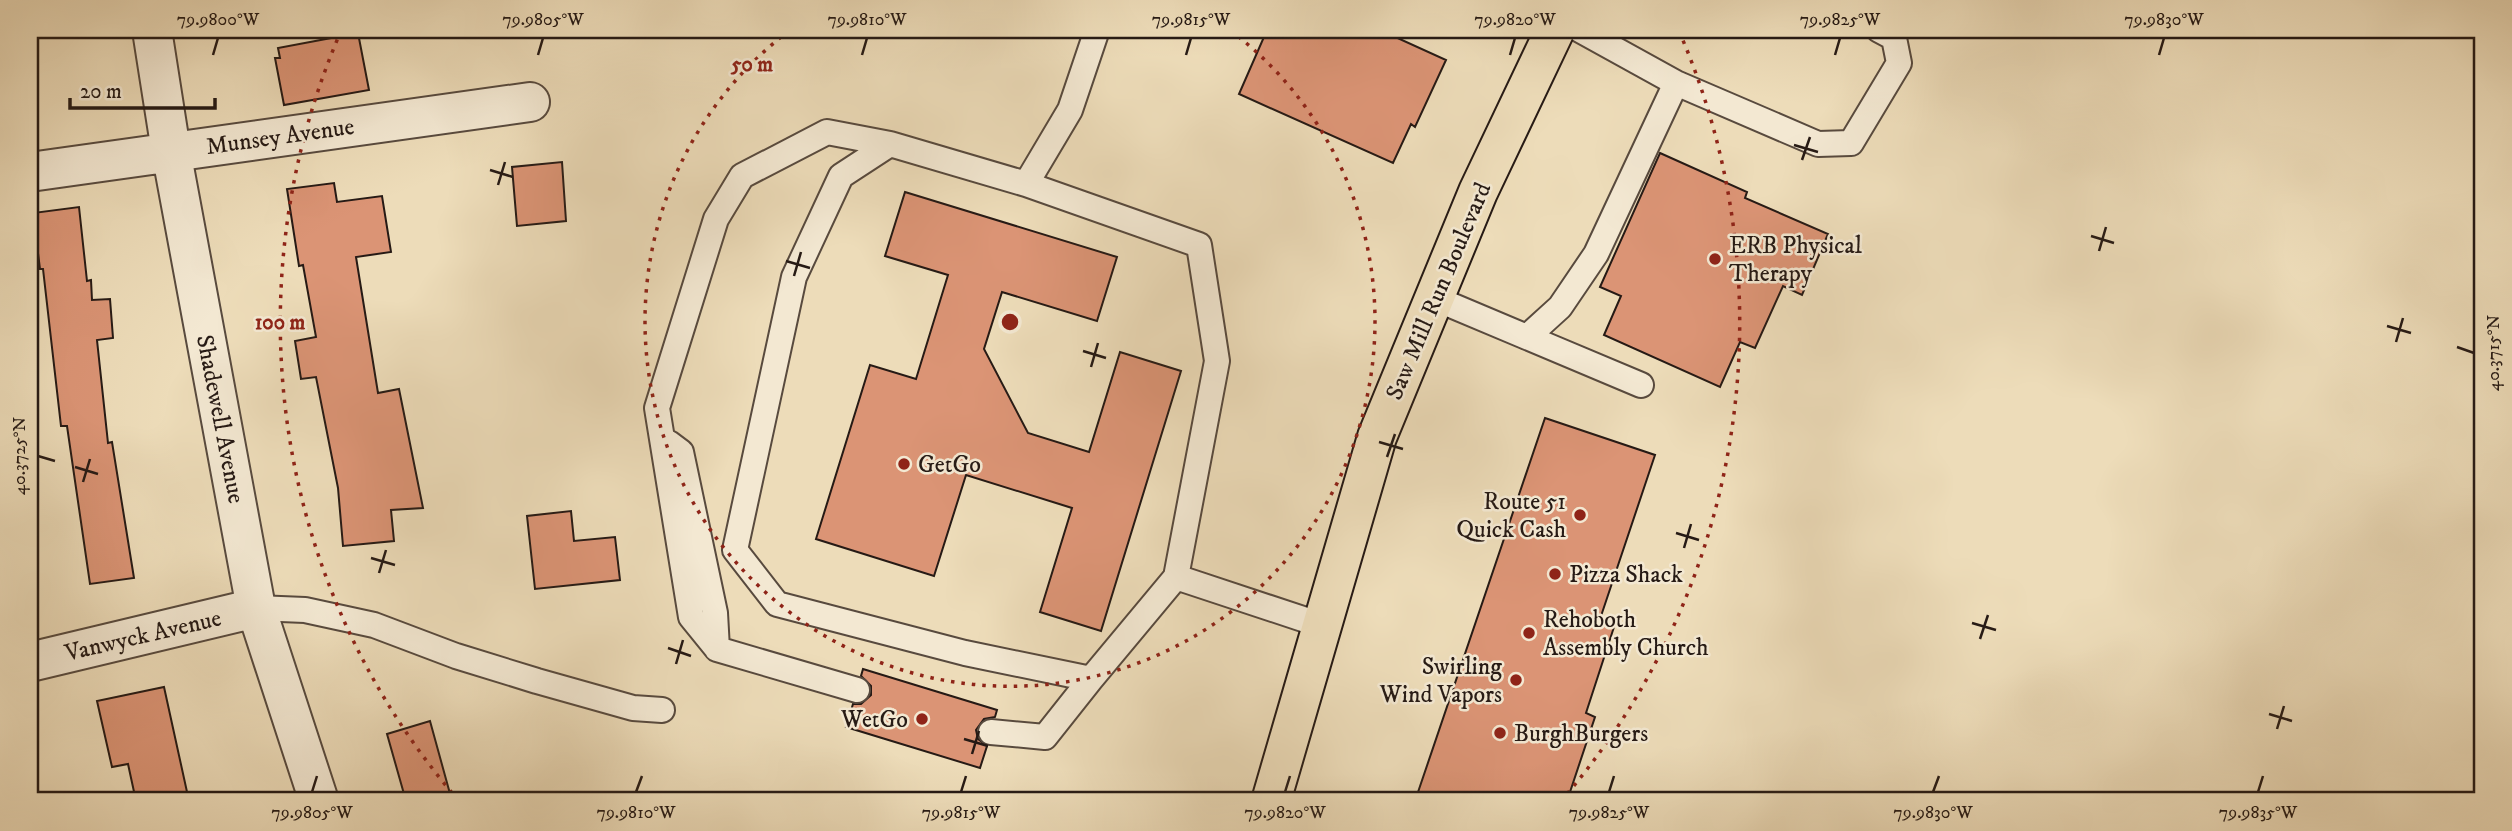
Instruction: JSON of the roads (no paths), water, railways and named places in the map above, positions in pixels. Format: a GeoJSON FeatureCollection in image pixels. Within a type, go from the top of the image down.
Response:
{"type":"FeatureCollection","features":[{"type":"Feature","properties":{"kind":"highway","name":"Saw Mill Run Boulevard"},"geometry":{"type":"LineString","coordinates":[[1271,801],[1377,437],[1478,192],[1555,30]]}},
{"type":"Feature","properties":{"kind":"street","name":"Shadewell Avenue"},"geometry":{"type":"LineString","coordinates":[[152,30],[171,151],[256,608],[319,801]]}},
{"type":"Feature","properties":{"kind":"street","name":"Munsey Avenue"},"geometry":{"type":"LineString","coordinates":[[30,172],[530,102]]}},
{"type":"Feature","properties":{"kind":"street","name":"Vanwyck Avenue"},"geometry":{"type":"LineString","coordinates":[[30,662],[256,608]]}},
{"type":"Feature","properties":{"kind":"lane"},"geometry":{"type":"LineString","coordinates":[[1026,184],[1070,110],[1097,30]]}},
{"type":"Feature","properties":{"kind":"lane"},"geometry":{"type":"LineString","coordinates":[[1580,30],[1676,83],[1818,144],[1851,143],[1899,63],[1894,38],[1879,30]]}},
{"type":"Feature","properties":{"kind":"lane"},"geometry":{"type":"LineString","coordinates":[[1527,337],[1560,307],[1596,254],[1676,83]]}},
{"type":"Feature","properties":{"kind":"lane"},"geometry":{"type":"LineString","coordinates":[[857,690],[717,649],[691,617],[657,408],[716,219],[743,176],[827,132],[890,144],[1026,184],[1199,245],[1217,361],[1176,577],[1045,737],[991,732]]}},
{"type":"Feature","properties":{"kind":"lane"},"geometry":{"type":"LineString","coordinates":[[890,144],[841,176],[794,277],[734,550],[777,604],[964,653],[1091,678]]}},
{"type":"Feature","properties":{"kind":"lane"},"geometry":{"type":"LineString","coordinates":[[1434,298],[1641,385]]}},
{"type":"Feature","properties":{"kind":"lane"},"geometry":{"type":"LineString","coordinates":[[1176,577],[1321,625]]}},
{"type":"Feature","properties":{"kind":"lane"},"geometry":{"type":"LineString","coordinates":[[256,608],[305,610],[374,625],[456,656],[537,681],[633,708],[662,710]]}},
{"type":"Feature","properties":{"kind":"place","name":"ERB Physical Therapy"},"geometry":{"type":"Point","coordinates":[1715,259]}},
{"type":"Feature","properties":{"kind":"place","name":"GetGo"},"geometry":{"type":"Point","coordinates":[904,464]}},
{"type":"Feature","properties":{"kind":"place","name":"Route 51 Quick Cash"},"geometry":{"type":"Point","coordinates":[1580,515]}},
{"type":"Feature","properties":{"kind":"place","name":"Pizza Shack"},"geometry":{"type":"Point","coordinates":[1555,574]}},
{"type":"Feature","properties":{"kind":"place","name":"Rehoboth Assembly Church"},"geometry":{"type":"Point","coordinates":[1529,633]}},
{"type":"Feature","properties":{"kind":"place","name":"Swirling Wind Vapors"},"geometry":{"type":"Point","coordinates":[1516,680]}},
{"type":"Feature","properties":{"kind":"place","name":"WetGo"},"geometry":{"type":"Point","coordinates":[922,719]}},
{"type":"Feature","properties":{"kind":"place","name":"BurghBurgers"},"geometry":{"type":"Point","coordinates":[1500,733]}}]}
